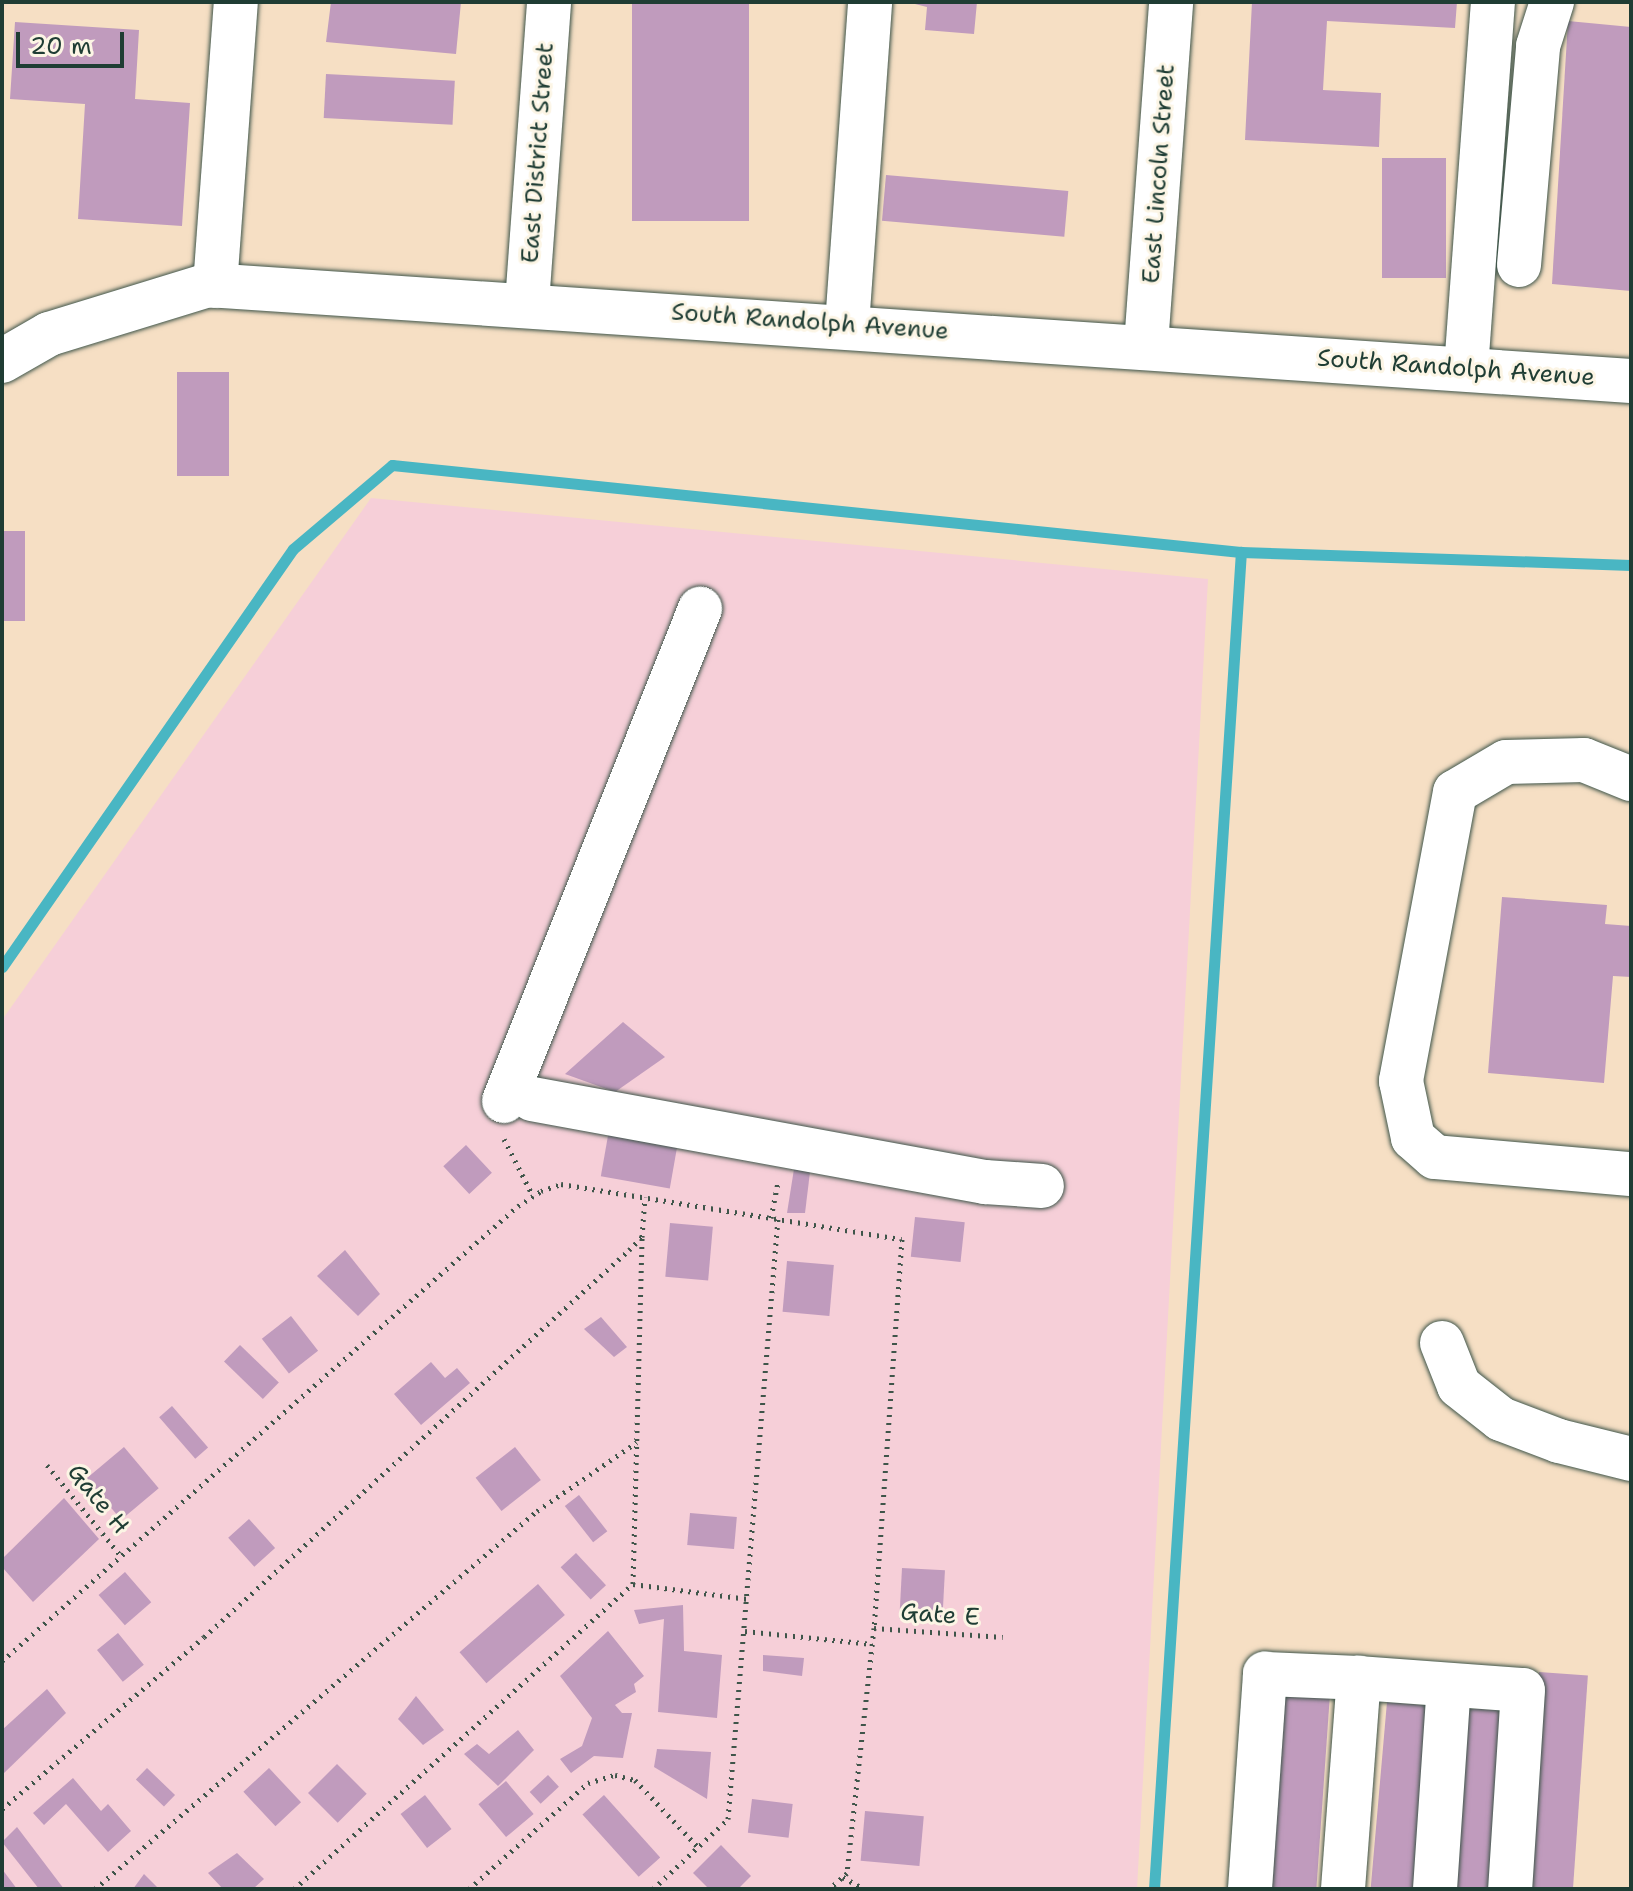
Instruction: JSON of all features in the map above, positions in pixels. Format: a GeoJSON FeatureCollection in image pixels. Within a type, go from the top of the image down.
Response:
{"type":"FeatureCollection","features":[{"type":"Feature","properties":{"kind":"street"},"geometry":{"type":"LineString","coordinates":[[215,286],[236,2]]}},
{"type":"Feature","properties":{"kind":"street","name":"East District Street"},"geometry":{"type":"LineString","coordinates":[[527,303],[549,2]]}},
{"type":"Feature","properties":{"kind":"street"},"geometry":{"type":"LineString","coordinates":[[847,325],[870,2]]}},
{"type":"Feature","properties":{"kind":"street","name":"East Lincoln Street"},"geometry":{"type":"LineString","coordinates":[[1146,345],[1171,2]]}},
{"type":"Feature","properties":{"kind":"street"},"geometry":{"type":"LineString","coordinates":[[1466,369],[1493,2]]}},
{"type":"Feature","properties":{"kind":"street"},"geometry":{"type":"LineString","coordinates":[[1519,265],[1538,46],[1552,2]]}},
{"type":"Feature","properties":{"kind":"street","name":"South Randolph Avenue"},"geometry":{"type":"LineString","coordinates":[[2,361],[49,334],[215,286],[527,303],[1631,381]]}},
{"type":"Feature","properties":{"kind":"street"},"geometry":{"type":"LineString","coordinates":[[700,609],[513,1112],[985,1182],[1042,1186]]}},
{"type":"Feature","properties":{"kind":"street"},"geometry":{"type":"LineString","coordinates":[[1631,779],[1584,760],[1506,762],[1455,792],[1401,1081],[1413,1138],[1435,1157],[1631,1174]]}},
{"type":"Feature","properties":{"kind":"street"},"geometry":{"type":"LineString","coordinates":[[1442,1343],[1459,1386],[1501,1419],[1559,1441],[1631,1459]]}},
{"type":"Feature","properties":{"kind":"street"},"geometry":{"type":"LineString","coordinates":[[1250,1889],[1265,1674],[1523,1690],[1510,1889]]}},
{"type":"Feature","properties":{"kind":"street"},"geometry":{"type":"LineString","coordinates":[[1343,1889],[1359,1678]]}},
{"type":"Feature","properties":{"kind":"street"},"geometry":{"type":"LineString","coordinates":[[1435,1889],[1449,1686]]}},
{"type":"Feature","properties":{"kind":"path"},"geometry":{"type":"LineString","coordinates":[[513,1112],[533,1196]]}},
{"type":"Feature","properties":{"kind":"path"},"geometry":{"type":"LineString","coordinates":[[2,1661],[533,1196],[561,1184],[902,1239],[874,1628],[843,1877],[829,1889]]}},
{"type":"Feature","properties":{"kind":"path"},"geometry":{"type":"LineString","coordinates":[[294,1889],[633,1584],[645,1197]]}},
{"type":"Feature","properties":{"kind":"path"},"geometry":{"type":"LineString","coordinates":[[653,1889],[728,1819],[778,1219]]}},
{"type":"Feature","properties":{"kind":"path"},"geometry":{"type":"LineString","coordinates":[[2,1809],[204,1637],[642,1237]]}},
{"type":"Feature","properties":{"kind":"path"},"geometry":{"type":"LineString","coordinates":[[95,1889],[537,1511],[637,1442]]}},
{"type":"Feature","properties":{"kind":"path","name":"Gate H"},"geometry":{"type":"LineString","coordinates":[[47,1465],[121,1556]]}},
{"type":"Feature","properties":{"kind":"path"},"geometry":{"type":"LineString","coordinates":[[633,1584],[748,1599]]}},
{"type":"Feature","properties":{"kind":"path","name":"Gate E"},"geometry":{"type":"LineString","coordinates":[[874,1628],[1003,1637]]}},
{"type":"Feature","properties":{"kind":"path"},"geometry":{"type":"LineString","coordinates":[[745,1631],[872,1644]]}},
{"type":"Feature","properties":{"kind":"path"},"geometry":{"type":"LineString","coordinates":[[469,1889],[588,1783],[615,1775],[635,1780],[698,1847]]}},
{"type":"Feature","properties":{"kind":"path"},"geometry":{"type":"LineString","coordinates":[[843,1877],[864,1889]]}},
{"type":"Feature","properties":{"kind":"shaded area"},"geometry":{"type":"Polygon","coordinates":[[[371,498],[1208,579],[1137,1889],[2,1889],[2,1020],[371,498]]]}},
{"type":"Feature","properties":{"kind":"building"},"geometry":{"type":"Polygon","coordinates":[[[331,2],[461,2],[456,54],[326,42],[331,2]]]}},
{"type":"Feature","properties":{"kind":"building"},"geometry":{"type":"Polygon","coordinates":[[[632,2],[749,2],[749,221],[632,221],[632,2]]]}},
{"type":"Feature","properties":{"kind":"building"},"geometry":{"type":"Polygon","coordinates":[[[907,2],[977,2],[974,34],[925,30],[927,7],[907,2]]]}},
{"type":"Feature","properties":{"kind":"building"},"geometry":{"type":"Polygon","coordinates":[[[1252,2],[1457,2],[1455,28],[1327,21],[1323,90],[1381,93],[1379,147],[1245,140],[1252,2]]]}},
{"type":"Feature","properties":{"kind":"building"},"geometry":{"type":"Polygon","coordinates":[[[1568,21],[1631,27],[1631,291],[1552,284],[1568,21]]]}},
{"type":"Feature","properties":{"kind":"building"},"geometry":{"type":"Polygon","coordinates":[[[15,22],[139,30],[135,99],[190,103],[182,226],[78,219],[85,104],[10,99],[15,22]]]}},
{"type":"Feature","properties":{"kind":"building"},"geometry":{"type":"Polygon","coordinates":[[[326,74],[455,81],[453,125],[324,118],[326,74]]]}},
{"type":"Feature","properties":{"kind":"building"},"geometry":{"type":"Polygon","coordinates":[[[1382,158],[1446,158],[1446,278],[1382,278],[1382,158]]]}},
{"type":"Feature","properties":{"kind":"building"},"geometry":{"type":"Polygon","coordinates":[[[886,175],[1068,191],[1064,237],[882,221],[886,175]]]}},
{"type":"Feature","properties":{"kind":"building"},"geometry":{"type":"Polygon","coordinates":[[[177,372],[229,372],[229,476],[177,476],[177,372]]]}},
{"type":"Feature","properties":{"kind":"building"},"geometry":{"type":"Polygon","coordinates":[[[2,531],[25,531],[25,621],[2,621],[2,531]]]}},
{"type":"Feature","properties":{"kind":"building"},"geometry":{"type":"Polygon","coordinates":[[[1502,897],[1607,905],[1605,924],[1631,926],[1631,977],[1613,976],[1604,1083],[1488,1073],[1502,897]]]}},
{"type":"Feature","properties":{"kind":"building"},"geometry":{"type":"Polygon","coordinates":[[[623,1022],[665,1057],[615,1092],[565,1074],[623,1022]]]}},
{"type":"Feature","properties":{"kind":"building"},"geometry":{"type":"Polygon","coordinates":[[[609,1130],[678,1142],[670,1188],[601,1176],[609,1130]]]}},
{"type":"Feature","properties":{"kind":"building"},"geometry":{"type":"Polygon","coordinates":[[[466,1145],[492,1173],[469,1194],[443,1166],[466,1145]]]}},
{"type":"Feature","properties":{"kind":"building"},"geometry":{"type":"Polygon","coordinates":[[[794,1169],[810,1172],[805,1213],[787,1213],[794,1169]]]}},
{"type":"Feature","properties":{"kind":"building"},"geometry":{"type":"Polygon","coordinates":[[[915,1217],[965,1222],[961,1262],[911,1257],[915,1217]]]}},
{"type":"Feature","properties":{"kind":"building"},"geometry":{"type":"Polygon","coordinates":[[[670,1223],[713,1227],[708,1281],[665,1277],[670,1223]]]}},
{"type":"Feature","properties":{"kind":"building"},"geometry":{"type":"Polygon","coordinates":[[[345,1250],[380,1294],[358,1316],[317,1276],[345,1250]]]}},
{"type":"Feature","properties":{"kind":"building"},"geometry":{"type":"Polygon","coordinates":[[[787,1261],[834,1265],[829,1316],[783,1312],[787,1261]]]}},
{"type":"Feature","properties":{"kind":"building"},"geometry":{"type":"Polygon","coordinates":[[[291,1316],[318,1351],[289,1373],[262,1339],[291,1316]]]}},
{"type":"Feature","properties":{"kind":"building"},"geometry":{"type":"Polygon","coordinates":[[[601,1317],[627,1347],[614,1357],[584,1329],[601,1317]]]}},
{"type":"Feature","properties":{"kind":"building"},"geometry":{"type":"Polygon","coordinates":[[[240,1345],[279,1383],[263,1399],[224,1362],[240,1345]]]}},
{"type":"Feature","properties":{"kind":"building"},"geometry":{"type":"Polygon","coordinates":[[[431,1362],[445,1378],[457,1368],[470,1383],[421,1425],[394,1394],[431,1362]]]}},
{"type":"Feature","properties":{"kind":"building"},"geometry":{"type":"Polygon","coordinates":[[[172,1406],[208,1448],[195,1459],[159,1417],[172,1406]]]}},
{"type":"Feature","properties":{"kind":"building"},"geometry":{"type":"Polygon","coordinates":[[[124,1447],[159,1488],[121,1520],[86,1478],[124,1447]]]}},
{"type":"Feature","properties":{"kind":"building"},"geometry":{"type":"Polygon","coordinates":[[[515,1447],[541,1480],[501,1511],[476,1478],[515,1447]]]}},
{"type":"Feature","properties":{"kind":"building"},"geometry":{"type":"Polygon","coordinates":[[[579,1495],[607,1531],[593,1542],[565,1506],[579,1495]]]}},
{"type":"Feature","properties":{"kind":"building"},"geometry":{"type":"Polygon","coordinates":[[[64,1498],[99,1539],[33,1602],[2,1567],[2,1559],[64,1498]]]}},
{"type":"Feature","properties":{"kind":"building"},"geometry":{"type":"Polygon","coordinates":[[[690,1513],[737,1517],[734,1549],[687,1545],[690,1513]]]}},
{"type":"Feature","properties":{"kind":"building"},"geometry":{"type":"Polygon","coordinates":[[[249,1519],[275,1548],[254,1567],[228,1538],[249,1519]]]}},
{"type":"Feature","properties":{"kind":"building"},"geometry":{"type":"Polygon","coordinates":[[[576,1553],[606,1585],[591,1600],[561,1567],[576,1553]]]}},
{"type":"Feature","properties":{"kind":"building"},"geometry":{"type":"Polygon","coordinates":[[[902,1568],[945,1570],[942,1621],[899,1619],[902,1568]]]}},
{"type":"Feature","properties":{"kind":"building"},"geometry":{"type":"Polygon","coordinates":[[[125,1572],[151,1602],[125,1625],[99,1595],[125,1572]]]}},
{"type":"Feature","properties":{"kind":"building"},"geometry":{"type":"Polygon","coordinates":[[[538,1584],[565,1615],[486,1683],[460,1652],[538,1584]]]}},
{"type":"Feature","properties":{"kind":"building"},"geometry":{"type":"Polygon","coordinates":[[[683,1605],[684,1651],[722,1655],[717,1718],[658,1712],[664,1619],[639,1624],[634,1610],[683,1605]]]}},
{"type":"Feature","properties":{"kind":"building"},"geometry":{"type":"Polygon","coordinates":[[[608,1631],[644,1676],[634,1684],[636,1692],[615,1705],[622,1713],[632,1713],[623,1758],[594,1756],[571,1773],[560,1759],[582,1746],[592,1718],[560,1676],[608,1631]]]}},
{"type":"Feature","properties":{"kind":"building"},"geometry":{"type":"Polygon","coordinates":[[[118,1633],[144,1665],[123,1682],[97,1650],[118,1633]]]}},
{"type":"Feature","properties":{"kind":"building"},"geometry":{"type":"Polygon","coordinates":[[[763,1655],[804,1658],[802,1676],[763,1671],[763,1655]]]}},
{"type":"Feature","properties":{"kind":"building"},"geometry":{"type":"Polygon","coordinates":[[[1539,1672],[1588,1675],[1573,1889],[1524,1888],[1539,1672]]]}},
{"type":"Feature","properties":{"kind":"building"},"geometry":{"type":"Polygon","coordinates":[[[47,1689],[66,1713],[2,1775],[2,1730],[47,1689]]]}},
{"type":"Feature","properties":{"kind":"building"},"geometry":{"type":"Polygon","coordinates":[[[1278,1692],[1330,1696],[1316,1889],[1264,1889],[1278,1692]]]}},
{"type":"Feature","properties":{"kind":"building"},"geometry":{"type":"Polygon","coordinates":[[[416,1696],[444,1730],[423,1745],[398,1719],[416,1696]]]}},
{"type":"Feature","properties":{"kind":"building"},"geometry":{"type":"Polygon","coordinates":[[[1387,1702],[1437,1706],[1421,1889],[1371,1888],[1387,1702]]]}},
{"type":"Feature","properties":{"kind":"building"},"geometry":{"type":"Polygon","coordinates":[[[1461,1708],[1512,1711],[1503,1889],[1452,1889],[1461,1708]]]}},
{"type":"Feature","properties":{"kind":"building"},"geometry":{"type":"Polygon","coordinates":[[[518,1730],[534,1750],[498,1786],[464,1754],[477,1744],[489,1754],[518,1730]]]}},
{"type":"Feature","properties":{"kind":"building"},"geometry":{"type":"Polygon","coordinates":[[[657,1749],[711,1752],[707,1799],[654,1767],[657,1749]]]}},
{"type":"Feature","properties":{"kind":"building"},"geometry":{"type":"Polygon","coordinates":[[[337,1764],[367,1794],[338,1823],[308,1793],[337,1764]]]}},
{"type":"Feature","properties":{"kind":"building"},"geometry":{"type":"Polygon","coordinates":[[[147,1768],[175,1795],[164,1807],[136,1780],[147,1768]]]}},
{"type":"Feature","properties":{"kind":"building"},"geometry":{"type":"Polygon","coordinates":[[[269,1768],[301,1802],[275,1826],[243,1792],[269,1768]]]}},
{"type":"Feature","properties":{"kind":"building"},"geometry":{"type":"Polygon","coordinates":[[[548,1775],[559,1787],[541,1804],[530,1792],[548,1775]]]}},
{"type":"Feature","properties":{"kind":"building"},"geometry":{"type":"Polygon","coordinates":[[[73,1778],[101,1811],[108,1804],[131,1831],[108,1852],[66,1804],[44,1825],[33,1813],[73,1778]]]}},
{"type":"Feature","properties":{"kind":"building"},"geometry":{"type":"Polygon","coordinates":[[[506,1781],[534,1814],[506,1837],[478,1804],[506,1781]]]}},
{"type":"Feature","properties":{"kind":"building"},"geometry":{"type":"Polygon","coordinates":[[[425,1795],[451,1829],[427,1848],[401,1814],[425,1795]]]}},
{"type":"Feature","properties":{"kind":"building"},"geometry":{"type":"Polygon","coordinates":[[[604,1795],[660,1857],[639,1877],[582,1814],[604,1795]]]}},
{"type":"Feature","properties":{"kind":"building"},"geometry":{"type":"Polygon","coordinates":[[[752,1799],[793,1804],[789,1838],[748,1833],[752,1799]]]}},
{"type":"Feature","properties":{"kind":"building"},"geometry":{"type":"Polygon","coordinates":[[[865,1811],[924,1816],[919,1866],[861,1861],[865,1811]]]}},
{"type":"Feature","properties":{"kind":"building"},"geometry":{"type":"Polygon","coordinates":[[[17,1827],[64,1889],[39,1889],[2,1842],[17,1827]]]}},
{"type":"Feature","properties":{"kind":"building"},"geometry":{"type":"Polygon","coordinates":[[[721,1845],[751,1876],[738,1889],[709,1889],[693,1873],[721,1845]]]}},
{"type":"Feature","properties":{"kind":"building"},"geometry":{"type":"Polygon","coordinates":[[[237,1853],[264,1879],[253,1889],[223,1889],[208,1873],[237,1853]]]}},
{"type":"Feature","properties":{"kind":"building"},"geometry":{"type":"Polygon","coordinates":[[[2,1869],[17,1889],[2,1889],[2,1869]]]}},
{"type":"Feature","properties":{"kind":"building"},"geometry":{"type":"Polygon","coordinates":[[[144,1874],[159,1889],[133,1889],[144,1874]]]}},
{"type":"Feature","properties":{"kind":"waterway"},"geometry":{"type":"LineString","coordinates":[[2,967],[293,549],[392,465],[1241,552]]}},
{"type":"Feature","properties":{"kind":"waterway"},"geometry":{"type":"LineString","coordinates":[[1154,1889],[1241,552],[1631,565]]}}]}
